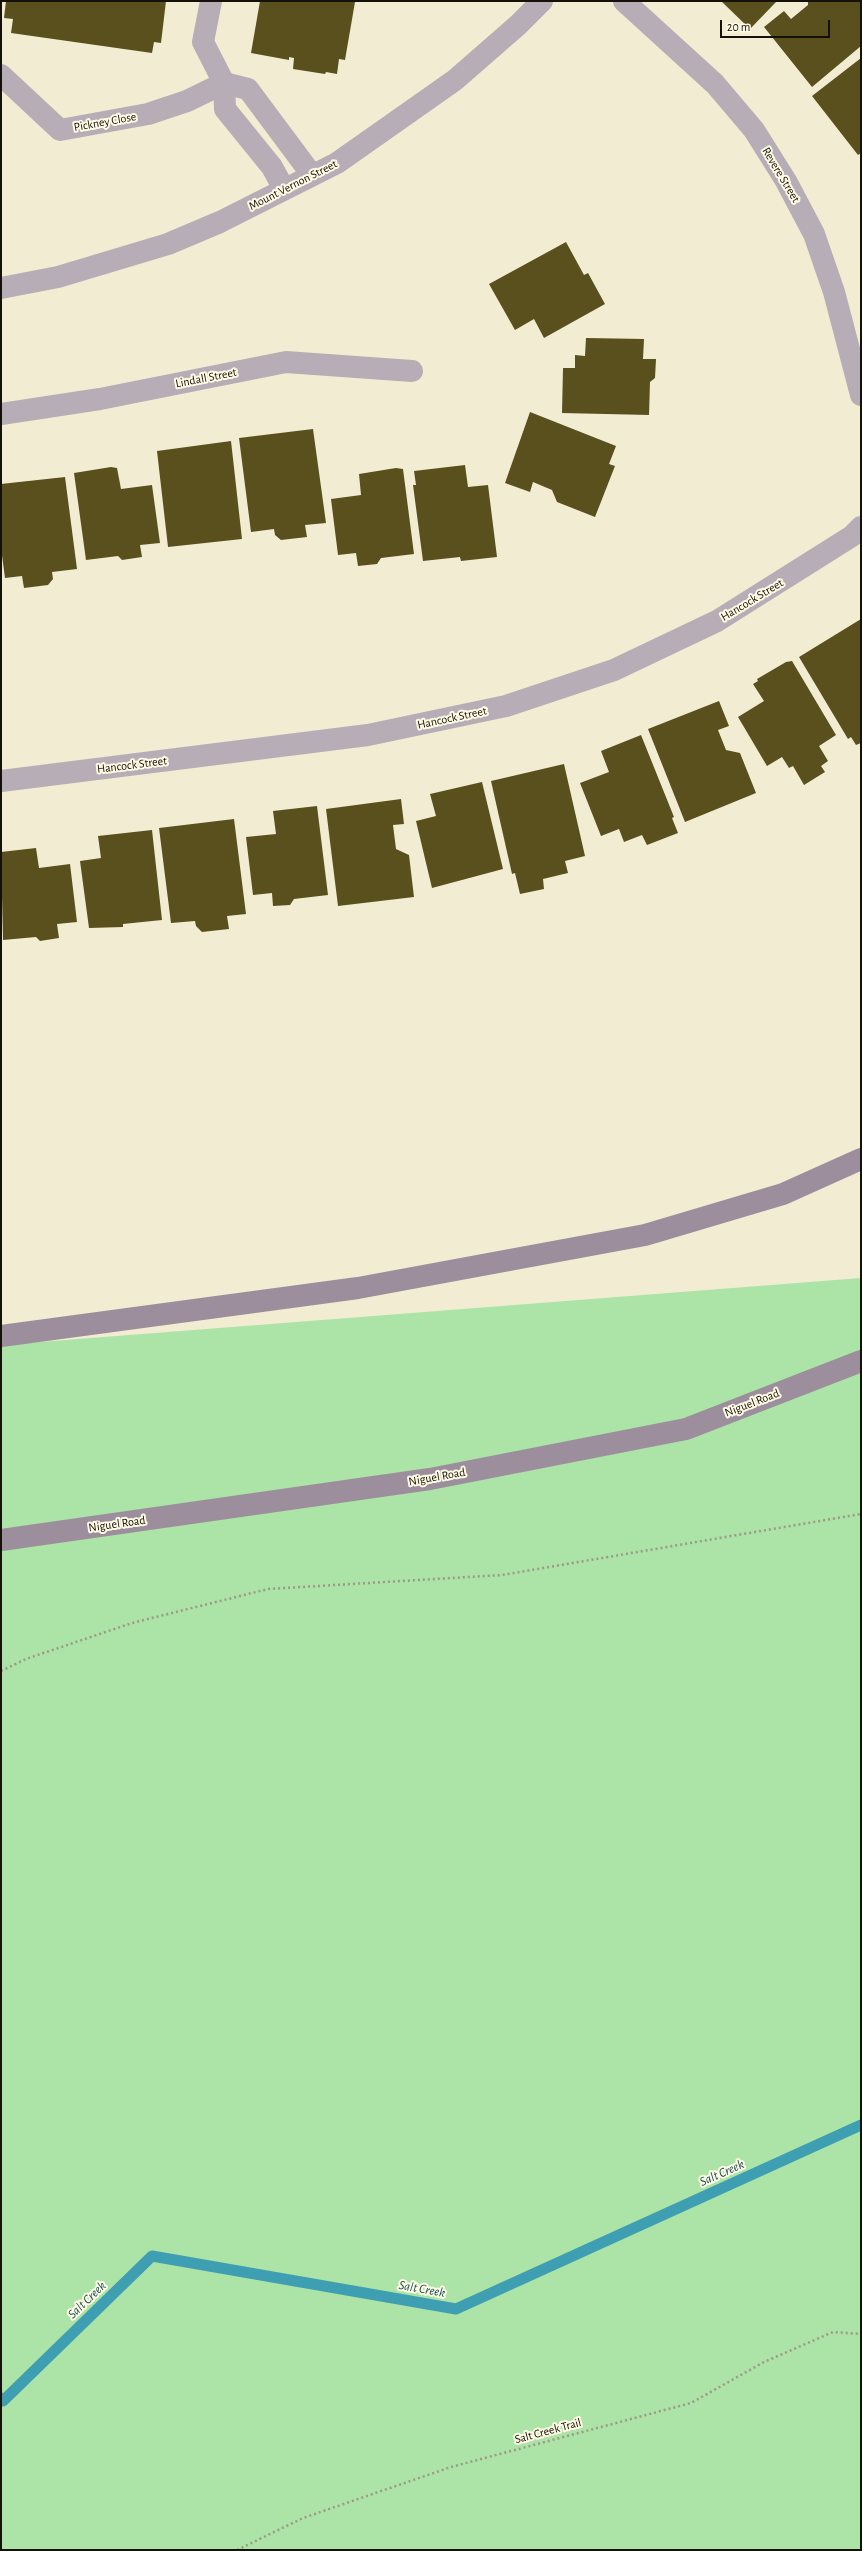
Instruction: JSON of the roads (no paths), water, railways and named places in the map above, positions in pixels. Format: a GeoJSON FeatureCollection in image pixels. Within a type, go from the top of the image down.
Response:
{"type":"FeatureCollection","features":[{"type":"Feature","properties":{"kind":"main road"},"geometry":{"type":"LineString","coordinates":[[1,1336],[358,1288],[645,1234],[783,1194],[861,1159]]}},
{"type":"Feature","properties":{"kind":"main road","name":"Niguel Road"},"geometry":{"type":"LineString","coordinates":[[1,1540],[430,1479],[686,1429],[861,1362]]}},
{"type":"Feature","properties":{"kind":"street"},"geometry":{"type":"LineString","coordinates":[[211,1],[203,42],[224,83],[225,109],[272,167],[284,189]]}},
{"type":"Feature","properties":{"kind":"street","name":"Mount Vernon Street"},"geometry":{"type":"LineString","coordinates":[[1,288],[58,277],[168,244],[220,222],[343,159],[456,80],[518,25],[542,1]]}},
{"type":"Feature","properties":{"kind":"street","name":"Revere Street"},"geometry":{"type":"LineString","coordinates":[[624,1],[715,84],[754,130],[786,181],[814,234],[834,292],[861,395]]}},
{"type":"Feature","properties":{"kind":"street","name":"Pickney Close"},"geometry":{"type":"LineString","coordinates":[[1,75],[60,130],[148,114],[187,101],[224,83]]}},
{"type":"Feature","properties":{"kind":"street"},"geometry":{"type":"LineString","coordinates":[[224,83],[248,89],[312,175]]}},
{"type":"Feature","properties":{"kind":"street","name":"Lindall Street"},"geometry":{"type":"LineString","coordinates":[[1,414],[100,399],[286,362],[412,371]]}},
{"type":"Feature","properties":{"kind":"street","name":"Hancock Street"},"geometry":{"type":"LineString","coordinates":[[1,782],[368,735],[506,706],[614,670],[717,621],[846,540],[861,527]]}},
{"type":"Feature","properties":{"kind":"waterway","name":"Salt Creek"},"geometry":{"type":"LineString","coordinates":[[1,2398],[3,2401],[152,2256],[456,2309],[861,2125]]}}]}
